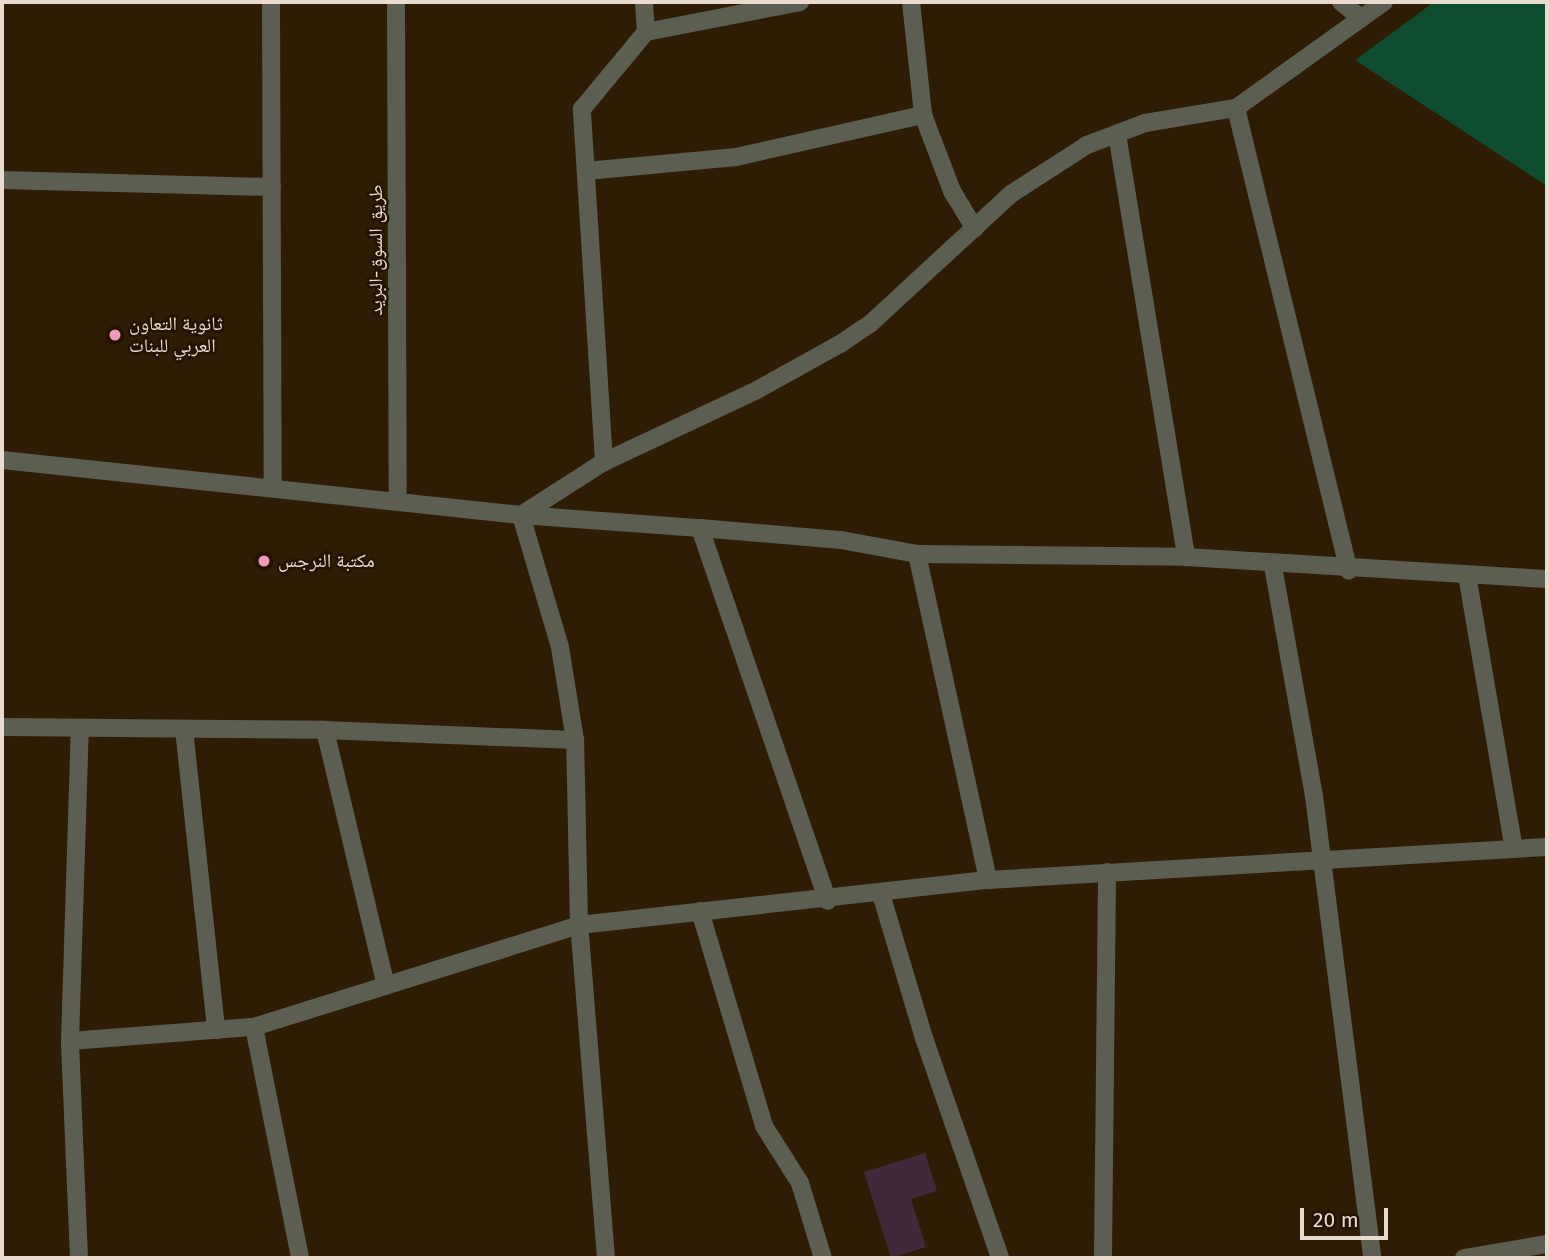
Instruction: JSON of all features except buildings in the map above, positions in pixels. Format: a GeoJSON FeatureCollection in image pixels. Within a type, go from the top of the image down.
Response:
{"type":"FeatureCollection","features":[{"type":"Feature","properties":{"kind":"street"},"geometry":{"type":"LineString","coordinates":[[271,2],[274,486]]}},
{"type":"Feature","properties":{"kind":"street","name":"طريق السوق-البريد"},"geometry":{"type":"LineString","coordinates":[[396,2],[398,499]]}},
{"type":"Feature","properties":{"kind":"street"},"geometry":{"type":"LineString","coordinates":[[644,2],[646,32]]}},
{"type":"Feature","properties":{"kind":"street"},"geometry":{"type":"LineString","coordinates":[[604,462],[582,109],[646,32],[800,2]]}},
{"type":"Feature","properties":{"kind":"street"},"geometry":{"type":"LineString","coordinates":[[911,2],[923,115],[951,191],[975,229]]}},
{"type":"Feature","properties":{"kind":"street"},"geometry":{"type":"LineString","coordinates":[[1341,2],[1361,18]]}},
{"type":"Feature","properties":{"kind":"street"},"geometry":{"type":"LineString","coordinates":[[521,515],[604,462],[757,390],[870,324],[1011,194],[1087,145],[1145,123],[1236,108],[1384,2]]}},
{"type":"Feature","properties":{"kind":"street"},"geometry":{"type":"LineString","coordinates":[[1236,108],[1349,570]]}},
{"type":"Feature","properties":{"kind":"street"},"geometry":{"type":"LineString","coordinates":[[586,171],[736,157],[923,115]]}},
{"type":"Feature","properties":{"kind":"street"},"geometry":{"type":"LineString","coordinates":[[1117,134],[1186,557]]}},
{"type":"Feature","properties":{"kind":"street"},"geometry":{"type":"LineString","coordinates":[[2,180],[272,187]]}},
{"type":"Feature","properties":{"kind":"street"},"geometry":{"type":"LineString","coordinates":[[2,460],[398,499],[521,515],[841,540],[916,554],[1186,557],[1273,566],[1547,579]]}},
{"type":"Feature","properties":{"kind":"street"},"geometry":{"type":"LineString","coordinates":[[521,515],[560,647],[575,740],[579,925],[606,1258]]}},
{"type":"Feature","properties":{"kind":"street"},"geometry":{"type":"LineString","coordinates":[[700,528],[828,901]]}},
{"type":"Feature","properties":{"kind":"street"},"geometry":{"type":"LineString","coordinates":[[916,554],[988,880]]}},
{"type":"Feature","properties":{"kind":"street"},"geometry":{"type":"LineString","coordinates":[[1273,566],[1322,859],[1372,1258]]}},
{"type":"Feature","properties":{"kind":"street"},"geometry":{"type":"LineString","coordinates":[[1467,575],[1514,849]]}},
{"type":"Feature","properties":{"kind":"street"},"geometry":{"type":"LineString","coordinates":[[2,727],[325,730],[575,740]]}},
{"type":"Feature","properties":{"kind":"street"},"geometry":{"type":"LineString","coordinates":[[79,1258],[70,1041],[80,729]]}},
{"type":"Feature","properties":{"kind":"street"},"geometry":{"type":"LineString","coordinates":[[184,729],[216,1030]]}},
{"type":"Feature","properties":{"kind":"street"},"geometry":{"type":"LineString","coordinates":[[325,730],[386,986]]}},
{"type":"Feature","properties":{"kind":"street"},"geometry":{"type":"LineString","coordinates":[[70,1041],[254,1027],[579,925],[701,911],[828,901],[988,880],[1107,872],[1196,871],[1322,859],[1547,847]]}},
{"type":"Feature","properties":{"kind":"street"},"geometry":{"type":"LineString","coordinates":[[1103,1258],[1107,872]]}},
{"type":"Feature","properties":{"kind":"street"},"geometry":{"type":"LineString","coordinates":[[881,894],[924,1038],[1000,1258]]}},
{"type":"Feature","properties":{"kind":"street"},"geometry":{"type":"LineString","coordinates":[[701,911],[764,1126],[800,1183],[823,1258]]}},
{"type":"Feature","properties":{"kind":"street"},"geometry":{"type":"LineString","coordinates":[[254,1027],[300,1258]]}},
{"type":"Feature","properties":{"kind":"street"},"geometry":{"type":"LineString","coordinates":[[1464,1258],[1547,1244]]}},
{"type":"Feature","properties":{"kind":"green space"},"geometry":{"type":"Polygon","coordinates":[[[1434,2],[1547,2],[1547,186],[1355,60],[1434,2]]]}},
{"type":"Feature","properties":{"kind":"place","name":"ثانوية التعاون العربي للبنات"},"geometry":{"type":"Point","coordinates":[115,335]}},
{"type":"Feature","properties":{"kind":"place","name":"مكتبة النرجس"},"geometry":{"type":"Point","coordinates":[264,561]}}]}
